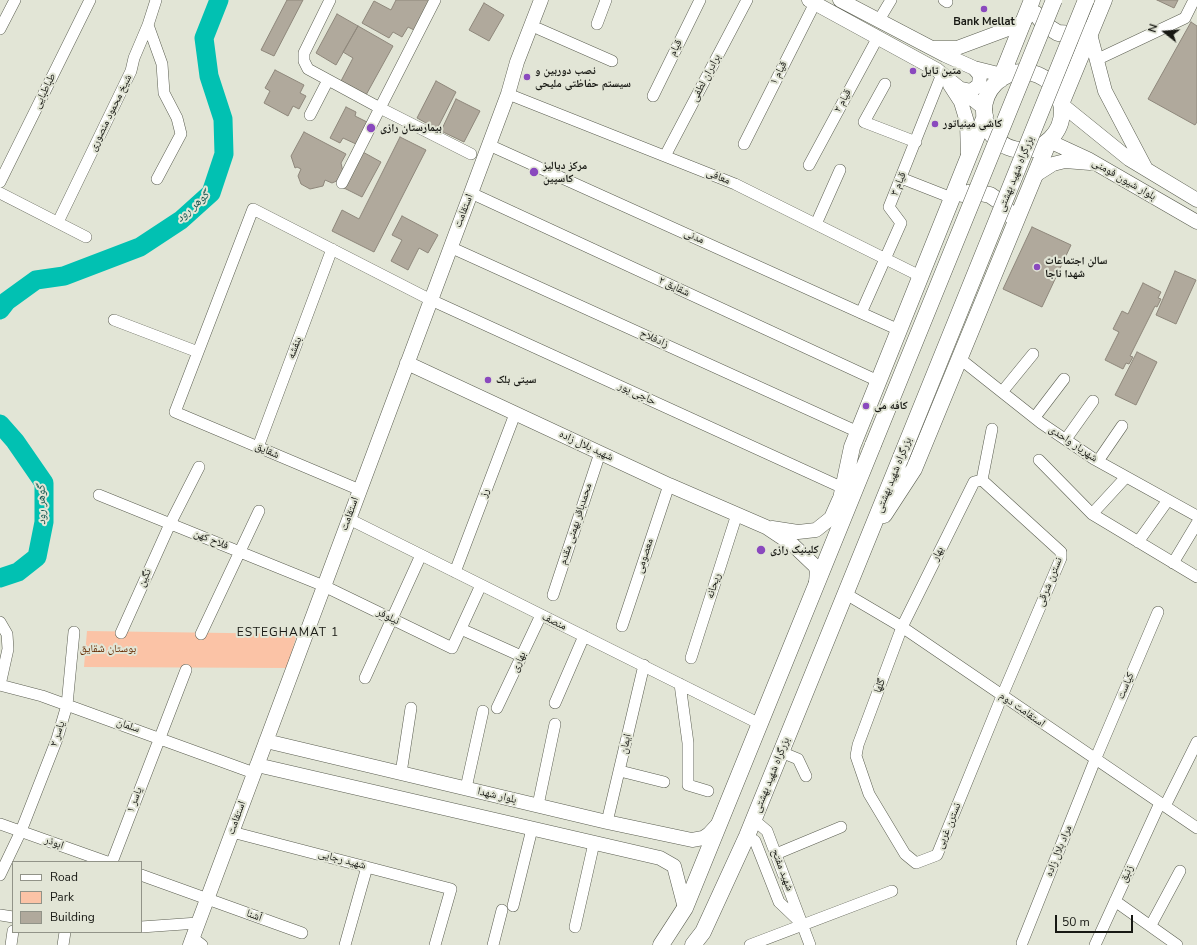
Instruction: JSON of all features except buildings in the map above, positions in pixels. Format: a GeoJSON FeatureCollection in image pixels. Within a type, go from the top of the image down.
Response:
{"type":"FeatureCollection","features":[{"type":"Feature","properties":{"kind":"highway"},"geometry":{"type":"LineString","coordinates":[[661,945],[685,908],[1054,0]]}},
{"type":"Feature","properties":{"kind":"highway","name":"بزرگراه شهید بهشتی"},"geometry":{"type":"LineString","coordinates":[[693,945],[703,932],[754,820],[1086,0]]}},
{"type":"Feature","properties":{"kind":"highway"},"geometry":{"type":"LineString","coordinates":[[1061,104],[1104,0]]}},
{"type":"Feature","properties":{"kind":"highway"},"geometry":{"type":"LineString","coordinates":[[832,546],[850,452],[968,157],[985,112],[989,93],[1003,78],[1032,1]]}},
{"type":"Feature","properties":{"kind":"highway"},"geometry":{"type":"LineString","coordinates":[[1032,1],[1039,18],[1052,30],[1061,33],[1074,34],[1091,30]]}},
{"type":"Feature","properties":{"kind":"highway"},"geometry":{"type":"LineString","coordinates":[[868,540],[910,477],[1034,176],[1049,141],[1060,124],[1062,114],[1061,104],[1054,88],[1039,76],[1022,72],[1003,78]]}},
{"type":"Feature","properties":{"kind":"highway"},"geometry":{"type":"LineString","coordinates":[[985,112],[992,134],[1002,144],[1011,148],[1031,150],[1049,141]]}},
{"type":"Feature","properties":{"kind":"highway"},"geometry":{"type":"LineString","coordinates":[[951,200],[969,192],[981,192],[990,195],[1001,202],[1007,209],[1012,228]]}},
{"type":"Feature","properties":{"kind":"main road","name":"استقامت"},"geometry":{"type":"LineString","coordinates":[[195,943],[198,923],[510,89],[517,62],[542,0]]}},
{"type":"Feature","properties":{"kind":"main road","name":"استقامت"},"geometry":{"type":"LineString","coordinates":[[510,89],[525,65],[551,0]]}},
{"type":"Feature","properties":{"kind":"main road"},"geometry":{"type":"LineString","coordinates":[[840,0],[932,48],[974,68],[1003,78]]}},
{"type":"Feature","properties":{"kind":"main road"},"geometry":{"type":"LineString","coordinates":[[812,2],[878,37],[943,75],[962,89],[985,112]]}},
{"type":"Feature","properties":{"kind":"main road"},"geometry":{"type":"LineString","coordinates":[[932,48],[957,48],[1016,26],[1024,20]]}},
{"type":"Feature","properties":{"kind":"main road"},"geometry":{"type":"LineString","coordinates":[[1091,30],[1096,60],[1105,91],[1147,170]]}},
{"type":"Feature","properties":{"kind":"main road"},"geometry":{"type":"LineString","coordinates":[[962,89],[971,91],[979,85],[980,75],[974,68]]}},
{"type":"Feature","properties":{"kind":"main road"},"geometry":{"type":"LineString","coordinates":[[943,75],[961,102],[967,122],[968,157]]}},
{"type":"Feature","properties":{"kind":"main road","name":"بلوار شیون فومنی"},"geometry":{"type":"LineString","coordinates":[[1061,104],[1129,159],[1197,200]]}},
{"type":"Feature","properties":{"kind":"main road","name":"بلوار شیون فومنی"},"geometry":{"type":"LineString","coordinates":[[1049,141],[1096,164],[1197,222]]}},
{"type":"Feature","properties":{"kind":"main road"},"geometry":{"type":"LineString","coordinates":[[1034,176],[1053,164],[1065,161],[1096,164]]}},
{"type":"Feature","properties":{"kind":"main road","name":"شهید بلال زاده"},"geometry":{"type":"LineString","coordinates":[[407,363],[669,485],[766,527],[793,544],[815,566],[817,570],[816,586]]}},
{"type":"Feature","properties":{"kind":"main road","name":"شهید بلال زاده"},"geometry":{"type":"LineString","coordinates":[[766,527],[798,532],[816,530],[827,522],[835,511],[843,488]]}},
{"type":"Feature","properties":{"kind":"main road","name":"بلوار شهدا"},"geometry":{"type":"LineString","coordinates":[[266,741],[608,822],[692,840],[709,834],[721,819]]}},
{"type":"Feature","properties":{"kind":"main road"},"geometry":{"type":"LineString","coordinates":[[255,769],[660,858],[674,866],[685,908]]}},
{"type":"Feature","properties":{"kind":"street"},"geometry":{"type":"LineString","coordinates":[[0,29],[15,0]]}},
{"type":"Feature","properties":{"kind":"street","name":"طباطبایی"},"geometry":{"type":"LineString","coordinates":[[0,182],[90,0]]}},
{"type":"Feature","properties":{"kind":"street","name":"شیخ محمود منصوری"},"geometry":{"type":"LineString","coordinates":[[58,222],[131,71],[134,58],[148,25],[156,0]]}},
{"type":"Feature","properties":{"kind":"street"},"geometry":{"type":"LineString","coordinates":[[330,0],[304,53],[304,61],[308,69],[380,108],[472,154]]}},
{"type":"Feature","properties":{"kind":"street"},"geometry":{"type":"LineString","coordinates":[[342,182],[435,0]]}},
{"type":"Feature","properties":{"kind":"street"},"geometry":{"type":"LineString","coordinates":[[597,24],[606,0]]}},
{"type":"Feature","properties":{"kind":"street","name":"قیام"},"geometry":{"type":"LineString","coordinates":[[653,96],[700,0]]}},
{"type":"Feature","properties":{"kind":"street","name":"برادران لطفی"},"geometry":{"type":"LineString","coordinates":[[665,156],[747,0]]}},
{"type":"Feature","properties":{"kind":"street"},"geometry":{"type":"LineString","coordinates":[[879,20],[892,0]]}},
{"type":"Feature","properties":{"kind":"street"},"geometry":{"type":"LineString","coordinates":[[1096,60],[1185,18],[1194,0]]}},
{"type":"Feature","properties":{"kind":"street","name":"قیام ۱"},"geometry":{"type":"LineString","coordinates":[[744,144],[812,2]]}},
{"type":"Feature","properties":{"kind":"street"},"geometry":{"type":"LineString","coordinates":[[148,25],[162,64],[164,93],[177,118],[181,134],[158,179]]}},
{"type":"Feature","properties":{"kind":"street"},"geometry":{"type":"LineString","coordinates":[[539,29],[612,61]]}},
{"type":"Feature","properties":{"kind":"street","name":"قیام ۲"},"geometry":{"type":"LineString","coordinates":[[809,165],[878,37]]}},
{"type":"Feature","properties":{"kind":"street","name":"قیام ۳"},"geometry":{"type":"LineString","coordinates":[[862,313],[901,223],[889,207],[943,75]]}},
{"type":"Feature","properties":{"kind":"street"},"geometry":{"type":"LineString","coordinates":[[310,115],[328,80]]}},
{"type":"Feature","properties":{"kind":"street"},"geometry":{"type":"LineString","coordinates":[[885,84],[864,122],[916,142]]}},
{"type":"Feature","properties":{"kind":"street","name":"معافی"},"geometry":{"type":"LineString","coordinates":[[510,89],[665,156],[735,184],[920,276]]}},
{"type":"Feature","properties":{"kind":"street","name":"مدنی"},"geometry":{"type":"LineString","coordinates":[[489,145],[899,330]]}},
{"type":"Feature","properties":{"kind":"street"},"geometry":{"type":"LineString","coordinates":[[816,224],[840,170]]}},
{"type":"Feature","properties":{"kind":"street"},"geometry":{"type":"LineString","coordinates":[[901,178],[951,200]]}},
{"type":"Feature","properties":{"kind":"street"},"geometry":{"type":"LineString","coordinates":[[0,193],[86,237]]}},
{"type":"Feature","properties":{"kind":"street","name":"شقایق ۲"},"geometry":{"type":"LineString","coordinates":[[471,193],[878,381]]}},
{"type":"Feature","properties":{"kind":"street"},"geometry":{"type":"LineString","coordinates":[[114,320],[198,352],[253,209],[430,300]]}},
{"type":"Feature","properties":{"kind":"street","name":"زادفلاح"},"geometry":{"type":"LineString","coordinates":[[450,247],[858,432]]}},
{"type":"Feature","properties":{"kind":"street","name":"بنفشه"},"geometry":{"type":"LineString","coordinates":[[258,446],[332,249]]}},
{"type":"Feature","properties":{"kind":"street","name":"حاجی پور"},"geometry":{"type":"LineString","coordinates":[[430,300],[843,488]]}},
{"type":"Feature","properties":{"kind":"street","name":"شقایق"},"geometry":{"type":"LineString","coordinates":[[198,352],[175,412],[360,490]]}},
{"type":"Feature","properties":{"kind":"street"},"geometry":{"type":"LineString","coordinates":[[1002,392],[1034,354]]}},
{"type":"Feature","properties":{"kind":"street","name":"شهریار واحدی"},"geometry":{"type":"LineString","coordinates":[[959,358],[1066,440],[1098,461],[1197,516]]}},
{"type":"Feature","properties":{"kind":"street"},"geometry":{"type":"LineString","coordinates":[[1035,417],[1064,379]]}},
{"type":"Feature","properties":{"kind":"street"},"geometry":{"type":"LineString","coordinates":[[1066,440],[1092,400]]}},
{"type":"Feature","properties":{"kind":"street","name":"رز"},"geometry":{"type":"LineString","coordinates":[[455,572],[515,414]]}},
{"type":"Feature","properties":{"kind":"street"},"geometry":{"type":"LineString","coordinates":[[1098,461],[1122,426]]}},
{"type":"Feature","properties":{"kind":"street","name":"بهار"},"geometry":{"type":"LineString","coordinates":[[902,627],[978,481],[992,429]]}},
{"type":"Feature","properties":{"kind":"street","name":"محمدباقر بهمنی مقدم"},"geometry":{"type":"LineString","coordinates":[[553,595],[600,453]]}},
{"type":"Feature","properties":{"kind":"street"},"geometry":{"type":"LineString","coordinates":[[1039,460],[1092,514],[1197,577]]}},
{"type":"Feature","properties":{"kind":"street","name":"نگین"},"geometry":{"type":"LineString","coordinates":[[121,633],[170,524],[199,467]]}},
{"type":"Feature","properties":{"kind":"street"},"geometry":{"type":"LineString","coordinates":[[1092,514],[1126,477]]}},
{"type":"Feature","properties":{"kind":"street","name":"نسترن شرقی"},"geometry":{"type":"LineString","coordinates":[[978,481],[1061,552],[1061,558],[1002,696]]}},
{"type":"Feature","properties":{"kind":"street","name":"معصومی"},"geometry":{"type":"LineString","coordinates":[[622,626],[669,485]]}},
{"type":"Feature","properties":{"kind":"street","name":"فلاح کهن"},"geometry":{"type":"LineString","coordinates":[[99,495],[324,586]]}},
{"type":"Feature","properties":{"kind":"street"},"geometry":{"type":"LineString","coordinates":[[1138,542],[1168,500]]}},
{"type":"Feature","properties":{"kind":"street"},"geometry":{"type":"LineString","coordinates":[[201,634],[259,512]]}},
{"type":"Feature","properties":{"kind":"street","name":"ریحانه"},"geometry":{"type":"LineString","coordinates":[[691,658],[737,514]]}},
{"type":"Feature","properties":{"kind":"street","name":"منصف"},"geometry":{"type":"LineString","coordinates":[[349,519],[760,724]]}},
{"type":"Feature","properties":{"kind":"street"},"geometry":{"type":"LineString","coordinates":[[1173,563],[1197,523]]}},
{"type":"Feature","properties":{"kind":"street"},"geometry":{"type":"LineString","coordinates":[[365,678],[421,555]]}},
{"type":"Feature","properties":{"kind":"street"},"geometry":{"type":"LineString","coordinates":[[481,585],[461,629],[521,656]]}},
{"type":"Feature","properties":{"kind":"street","name":"نیلوفر"},"geometry":{"type":"LineString","coordinates":[[324,586],[452,648],[461,629]]}},
{"type":"Feature","properties":{"kind":"street","name":"استقامت دوم"},"geometry":{"type":"LineString","coordinates":[[846,594],[902,627],[1095,760],[1197,828]]}},
{"type":"Feature","properties":{"kind":"street","name":"کیاست"},"geometry":{"type":"LineString","coordinates":[[1095,760],[1158,612]]}},
{"type":"Feature","properties":{"kind":"street","name":"بهاری"},"geometry":{"type":"LineString","coordinates":[[497,708],[541,616]]}},
{"type":"Feature","properties":{"kind":"street"},"geometry":{"type":"LineString","coordinates":[[0,622],[7,634],[8,649],[0,685]]}},
{"type":"Feature","properties":{"kind":"street","name":"گلها"},"geometry":{"type":"LineString","coordinates":[[858,745],[902,627]]}},
{"type":"Feature","properties":{"kind":"street","name":"یاسر ۲"},"geometry":{"type":"LineString","coordinates":[[0,875],[21,831],[57,739],[67,705],[74,632]]}},
{"type":"Feature","properties":{"kind":"street"},"geometry":{"type":"LineString","coordinates":[[555,703],[584,636]]}},
{"type":"Feature","properties":{"kind":"street","name":"ایمان"},"geometry":{"type":"LineString","coordinates":[[608,822],[644,665]]}},
{"type":"Feature","properties":{"kind":"street","name":"یاسر ۱"},"geometry":{"type":"LineString","coordinates":[[112,861],[186,670]]}},
{"type":"Feature","properties":{"kind":"street"},"geometry":{"type":"LineString","coordinates":[[680,684],[688,743],[688,786],[708,791]]}},
{"type":"Feature","properties":{"kind":"street","name":"سلمان"},"geometry":{"type":"LineString","coordinates":[[0,685],[67,705],[255,769]]}},
{"type":"Feature","properties":{"kind":"street","name":"نسترن غربی"},"geometry":{"type":"LineString","coordinates":[[858,745],[856,756],[869,794],[905,854],[916,863],[924,861],[937,855],[1002,696]]}},
{"type":"Feature","properties":{"kind":"street"},"geometry":{"type":"LineString","coordinates":[[401,773],[411,708]]}},
{"type":"Feature","properties":{"kind":"street"},"geometry":{"type":"LineString","coordinates":[[466,788],[483,711]]}},
{"type":"Feature","properties":{"kind":"street"},"geometry":{"type":"LineString","coordinates":[[538,805],[555,724]]}},
{"type":"Feature","properties":{"kind":"street","name":"زنبق"},"geometry":{"type":"LineString","coordinates":[[1095,945],[1114,901],[1197,742]]}},
{"type":"Feature","properties":{"kind":"street"},"geometry":{"type":"LineString","coordinates":[[781,752],[798,759],[806,776]]}},
{"type":"Feature","properties":{"kind":"street","name":"مراد بلال زاده"},"geometry":{"type":"LineString","coordinates":[[1022,943],[1095,760]]}},
{"type":"Feature","properties":{"kind":"street"},"geometry":{"type":"LineString","coordinates":[[620,771],[664,782]]}},
{"type":"Feature","properties":{"kind":"street","name":"شهید مفتح"},"geometry":{"type":"LineString","coordinates":[[754,820],[767,831],[810,945]]}},
{"type":"Feature","properties":{"kind":"street","name":"ابوذر"},"geometry":{"type":"LineString","coordinates":[[0,824],[104,861]]}},
{"type":"Feature","properties":{"kind":"street"},"geometry":{"type":"LineString","coordinates":[[776,854],[841,827]]}},
{"type":"Feature","properties":{"kind":"street"},"geometry":{"type":"LineString","coordinates":[[493,945],[508,908],[532,829]]}},
{"type":"Feature","properties":{"kind":"street","name":"شهید رجایی"},"geometry":{"type":"LineString","coordinates":[[232,832],[451,889],[435,945]]}},
{"type":"Feature","properties":{"kind":"street","name":"شهید مفتح"},"geometry":{"type":"LineString","coordinates":[[747,836],[755,841],[779,902],[803,925]]}},
{"type":"Feature","properties":{"kind":"street"},"geometry":{"type":"LineString","coordinates":[[575,927],[594,843]]}},
{"type":"Feature","properties":{"kind":"street"},"geometry":{"type":"LineString","coordinates":[[346,945],[367,867]]}},
{"type":"Feature","properties":{"kind":"street"},"geometry":{"type":"LineString","coordinates":[[1151,925],[1180,871]]}},
{"type":"Feature","properties":{"kind":"street"},"geometry":{"type":"LineString","coordinates":[[142,875],[207,899]]}},
{"type":"Feature","properties":{"kind":"street"},"geometry":{"type":"LineString","coordinates":[[750,945],[892,891]]}},
{"type":"Feature","properties":{"kind":"street","name":"آشنا"},"geometry":{"type":"LineString","coordinates":[[207,899],[302,933]]}},
{"type":"Feature","properties":{"kind":"street"},"geometry":{"type":"LineString","coordinates":[[1114,901],[1151,925],[1177,945]]}},
{"type":"Feature","properties":{"kind":"street"},"geometry":{"type":"LineString","coordinates":[[0,915],[12,917]]}},
{"type":"Feature","properties":{"kind":"street"},"geometry":{"type":"LineString","coordinates":[[142,927],[198,923]]}},
{"type":"Feature","properties":{"kind":"street"},"geometry":{"type":"LineString","coordinates":[[11,945],[13,933]]}},
{"type":"Feature","properties":{"kind":"street"},"geometry":{"type":"LineString","coordinates":[[62,945],[65,933]]}},
{"type":"Feature","properties":{"kind":"green space","name":"بوستان شقایق"},"geometry":{"type":"Polygon","coordinates":[[[87,631],[297,634],[287,668],[84,667],[87,631]]]}},
{"type":"Feature","properties":{"kind":"waterway","name":"گوهر رود"},"geometry":{"type":"LineString","coordinates":[[0,310],[7,301],[36,280],[64,276],[140,247],[181,220],[211,193],[224,154],[223,119],[209,76],[204,38],[219,0]]}},
{"type":"Feature","properties":{"kind":"waterway","name":"گوهر رود"},"geometry":{"type":"LineString","coordinates":[[0,424],[15,441],[44,483],[44,522],[37,557],[18,572],[0,578]]}},
{"type":"Feature","properties":{"kind":"place","name":"Bank Mellat"},"geometry":{"type":"Point","coordinates":[984,9]}},
{"type":"Feature","properties":{"kind":"place","name":"متین تایل"},"geometry":{"type":"Point","coordinates":[913,71]}},
{"type":"Feature","properties":{"kind":"place","name":"نصب دوربین و سیستم حفاظتی ملیحی"},"geometry":{"type":"Point","coordinates":[527,77]}},
{"type":"Feature","properties":{"kind":"place","name":"کاشی مینیاتور"},"geometry":{"type":"Point","coordinates":[935,124]}},
{"type":"Feature","properties":{"kind":"place","name":"بیمارستان رازی"},"geometry":{"type":"Point","coordinates":[371,128]}},
{"type":"Feature","properties":{"kind":"place","name":"مرکز دیالیز کاسپین"},"geometry":{"type":"Point","coordinates":[534,172]}},
{"type":"Feature","properties":{"kind":"place","name":"سالن اجتماعات شهدا ناجا"},"geometry":{"type":"Point","coordinates":[1037,267]}},
{"type":"Feature","properties":{"kind":"place","name":"سیتی بلک"},"geometry":{"type":"Point","coordinates":[488,380]}},
{"type":"Feature","properties":{"kind":"place","name":"کافه می"},"geometry":{"type":"Point","coordinates":[866,406]}},
{"type":"Feature","properties":{"kind":"place","name":"کلینیک رازی"},"geometry":{"type":"Point","coordinates":[761,550]}},
{"type":"Feature","properties":{"kind":"district","name":"ESTEGHAMAT 1"},"geometry":{"type":"Point","coordinates":[288,633]}}]}
